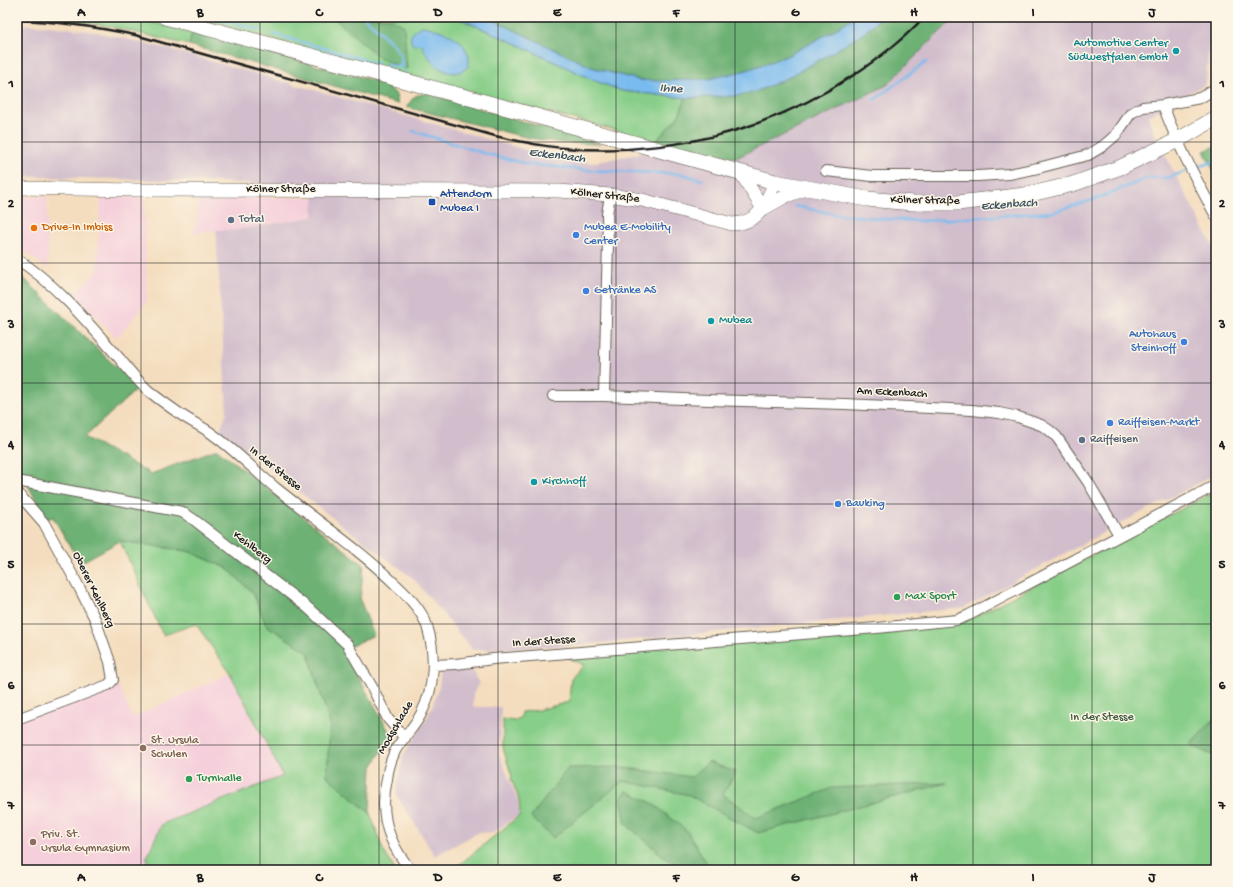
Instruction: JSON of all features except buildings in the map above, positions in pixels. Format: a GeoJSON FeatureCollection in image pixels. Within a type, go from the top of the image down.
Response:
{"type":"FeatureCollection","features":[{"type":"Feature","properties":{"kind":"main road"},"geometry":{"type":"LineString","coordinates":[[166,17],[515,110],[741,174],[775,182]]}},
{"type":"Feature","properties":{"kind":"main road","name":"Kölner Straße"},"geometry":{"type":"LineString","coordinates":[[775,182],[806,189],[868,199],[913,203],[957,203],[1031,194],[1073,184],[1121,168],[1178,140],[1216,118]]}},
{"type":"Feature","properties":{"kind":"street","name":"Kölner Straße"},"geometry":{"type":"LineString","coordinates":[[826,171],[872,176],[978,176],[1009,174],[1038,168],[1088,154],[1103,146],[1116,135],[1131,113],[1143,107],[1200,98],[1216,88]]}},
{"type":"Feature","properties":{"kind":"street"},"geometry":{"type":"LineString","coordinates":[[1163,105],[1191,170],[1216,216]]}},
{"type":"Feature","properties":{"kind":"street"},"geometry":{"type":"LineString","coordinates":[[741,174],[763,209],[786,196],[806,189]]}},
{"type":"Feature","properties":{"kind":"street","name":"Kölner Straße"},"geometry":{"type":"LineString","coordinates":[[17,188],[136,190],[559,191],[610,194],[642,200],[732,224],[741,224],[752,220],[763,209],[775,182]]}},
{"type":"Feature","properties":{"kind":"street"},"geometry":{"type":"LineString","coordinates":[[604,396],[608,248],[607,214],[610,194]]}},
{"type":"Feature","properties":{"kind":"street","name":"In der Stesse"},"geometry":{"type":"LineString","coordinates":[[17,259],[32,268],[64,299],[148,390],[178,413],[211,433],[278,489],[374,564],[407,595],[415,604],[426,623],[430,636],[433,665],[957,620],[1216,485]]}},
{"type":"Feature","properties":{"kind":"street","name":"Am Eckenbach"},"geometry":{"type":"LineString","coordinates":[[552,396],[604,396],[845,404],[972,410],[1000,413],[1018,417],[1041,425],[1056,436],[1088,482],[1119,535]]}},
{"type":"Feature","properties":{"kind":"street","name":"Kehlberg"},"geometry":{"type":"LineString","coordinates":[[17,481],[182,512],[193,519],[307,607],[347,644],[372,687],[388,719],[405,738]]}},
{"type":"Feature","properties":{"kind":"street","name":"Oberer Kehlberg"},"geometry":{"type":"LineString","coordinates":[[17,492],[44,524],[80,589],[95,619],[110,662],[113,680],[108,685],[17,719]]}},
{"type":"Feature","properties":{"kind":"street","name":"Modschlade"},"geometry":{"type":"LineString","coordinates":[[410,870],[403,862],[395,848],[387,829],[384,807],[384,791],[391,761],[396,750],[421,715],[428,700],[433,665]]}},
{"type":"Feature","properties":{"kind":"shaded area"},"geometry":{"type":"Polygon","coordinates":[[[955,17],[1211,17],[1206,84],[1148,116],[1154,134],[1216,252],[1216,339],[1214,344],[1216,346],[1216,474],[1125,521],[964,608],[580,645],[473,650],[413,578],[351,532],[220,430],[227,412],[216,230],[237,230],[313,217],[315,185],[17,176],[17,24],[50,26],[96,32],[165,48],[544,155],[592,163],[646,152],[736,158],[887,85],[955,17]]]}},
{"type":"Feature","properties":{"kind":"shaded area"},"geometry":{"type":"Polygon","coordinates":[[[47,196],[48,269],[17,247],[17,198],[47,196]]]}},
{"type":"Feature","properties":{"kind":"shaded area"},"geometry":{"type":"Polygon","coordinates":[[[101,196],[144,197],[147,301],[117,338],[74,294],[97,272],[101,196]]]}},
{"type":"Feature","properties":{"kind":"shaded area"},"geometry":{"type":"Polygon","coordinates":[[[199,196],[314,198],[313,217],[237,230],[204,231],[194,234],[199,196]]]}},
{"type":"Feature","properties":{"kind":"shaded area"},"geometry":{"type":"Polygon","coordinates":[[[466,667],[473,672],[479,684],[473,694],[473,707],[501,707],[499,754],[518,801],[519,815],[492,833],[479,832],[435,856],[396,794],[403,755],[425,722],[432,707],[439,687],[441,671],[444,669],[466,667]]]}},
{"type":"Feature","properties":{"kind":"shaded area","name":"St. Ursula Schulen"},"geometry":{"type":"Polygon","coordinates":[[[230,673],[283,776],[162,824],[249,870],[17,870],[17,719],[113,680],[118,684],[132,718],[230,673]]]}},
{"type":"Feature","properties":{"kind":"green space"},"geometry":{"type":"Polygon","coordinates":[[[66,17],[134,17],[192,33],[189,45],[108,26],[66,19],[66,17]]]}},
{"type":"Feature","properties":{"kind":"green space"},"geometry":{"type":"Polygon","coordinates":[[[188,17],[456,17],[593,80],[622,91],[686,98],[678,117],[656,141],[188,17]]]}},
{"type":"Feature","properties":{"kind":"green space"},"geometry":{"type":"Polygon","coordinates":[[[333,17],[388,17],[404,26],[407,69],[381,59],[333,17]]]}},
{"type":"Feature","properties":{"kind":"green space"},"geometry":{"type":"Polygon","coordinates":[[[487,17],[854,17],[831,32],[787,56],[747,70],[709,79],[659,81],[639,80],[591,67],[487,17]]]}},
{"type":"Feature","properties":{"kind":"green space"},"geometry":{"type":"Polygon","coordinates":[[[881,17],[955,17],[887,85],[736,158],[656,141],[678,117],[686,98],[736,96],[755,92],[785,79],[830,54],[864,33],[881,17]]]}},
{"type":"Feature","properties":{"kind":"green space"},"geometry":{"type":"Polygon","coordinates":[[[192,33],[383,83],[396,94],[398,104],[189,45],[192,33]]]}},
{"type":"Feature","properties":{"kind":"green space"},"geometry":{"type":"Polygon","coordinates":[[[426,93],[600,144],[562,143],[529,138],[406,107],[415,96],[426,93]]]}},
{"type":"Feature","properties":{"kind":"green space"},"geometry":{"type":"Polygon","coordinates":[[[1216,146],[1216,175],[1204,151],[1216,146]]]}},
{"type":"Feature","properties":{"kind":"green space"},"geometry":{"type":"Polygon","coordinates":[[[17,272],[138,388],[85,437],[151,474],[217,449],[364,565],[360,600],[374,635],[343,650],[391,735],[372,767],[370,813],[327,776],[330,724],[308,652],[266,625],[253,593],[227,568],[188,551],[120,541],[80,563],[53,517],[47,519],[23,477],[17,476],[17,272]]]}},
{"type":"Feature","properties":{"kind":"green space","name":"In der Stesse"},"geometry":{"type":"Polygon","coordinates":[[[1216,491],[1216,870],[703,870],[622,799],[626,824],[668,860],[694,870],[453,870],[520,815],[519,799],[511,778],[512,777],[503,748],[503,719],[514,721],[521,717],[521,712],[538,710],[569,702],[571,678],[584,665],[565,656],[966,621],[1216,491]]]}},
{"type":"Feature","properties":{"kind":"green space"},"geometry":{"type":"Polygon","coordinates":[[[120,541],[188,551],[227,568],[253,593],[266,625],[308,652],[330,724],[327,776],[370,813],[383,850],[395,870],[148,870],[147,856],[162,824],[283,776],[230,673],[196,624],[163,635],[120,541]]]}},
{"type":"Feature","properties":{"kind":"green space"},"geometry":{"type":"Polygon","coordinates":[[[1216,717],[1216,757],[1190,745],[1216,717]]]}},
{"type":"Feature","properties":{"kind":"green space"},"geometry":{"type":"Polygon","coordinates":[[[708,762],[736,772],[723,794],[756,818],[832,788],[947,783],[758,833],[689,795],[623,781],[553,838],[531,817],[568,768],[618,767],[692,777],[708,762]]]}},
{"type":"Feature","properties":{"kind":"green space"},"geometry":{"type":"Polygon","coordinates":[[[627,791],[652,803],[687,831],[711,870],[694,870],[668,860],[626,824],[621,798],[627,791]]]}},
{"type":"Feature","properties":{"kind":"water","name":"Ihne"},"geometry":{"type":"Polygon","coordinates":[[[456,17],[487,17],[591,67],[639,80],[659,81],[709,79],[747,70],[787,56],[831,32],[854,17],[881,17],[864,33],[830,54],[785,79],[755,92],[736,96],[686,98],[622,91],[593,80],[456,17]]]}},
{"type":"Feature","properties":{"kind":"water"},"geometry":{"type":"Polygon","coordinates":[[[422,26],[442,31],[460,41],[469,56],[467,67],[463,71],[451,73],[445,71],[434,63],[422,45],[416,44],[415,47],[412,44],[411,37],[413,32],[422,26]]]}},
{"type":"Feature","properties":{"kind":"waterway"},"geometry":{"type":"LineString","coordinates":[[210,17],[260,30]]}},
{"type":"Feature","properties":{"kind":"waterway","name":"Eckenbach"},"geometry":{"type":"LineString","coordinates":[[364,17],[394,45],[400,54],[404,73]]}},
{"type":"Feature","properties":{"kind":"waterway"},"geometry":{"type":"LineString","coordinates":[[273,34],[379,64]]}},
{"type":"Feature","properties":{"kind":"waterway"},"geometry":{"type":"LineString","coordinates":[[874,100],[926,62]]}},
{"type":"Feature","properties":{"kind":"waterway"},"geometry":{"type":"LineString","coordinates":[[386,64],[395,67],[403,65]]}},
{"type":"Feature","properties":{"kind":"waterway","name":"Eckenbach"},"geometry":{"type":"LineString","coordinates":[[413,131],[483,153],[527,164],[584,170],[682,174],[702,180]]}},
{"type":"Feature","properties":{"kind":"waterway","name":"Eckenbach"},"geometry":{"type":"LineString","coordinates":[[1194,168],[1216,161]]}},
{"type":"Feature","properties":{"kind":"waterway","name":"Eckenbach"},"geometry":{"type":"LineString","coordinates":[[795,206],[834,214],[922,221],[1053,212],[1093,200],[1148,178],[1168,178],[1189,170]]}},
{"type":"Feature","properties":{"kind":"railway"},"geometry":{"type":"LineString","coordinates":[[17,20],[76,25],[135,35],[495,136],[554,147],[601,150],[677,144],[714,136],[749,126],[785,112],[819,96],[862,70],[899,41],[924,17]]}},
{"type":"Feature","properties":{"kind":"place","name":"Automotive Center Südwestfalen GmbH"},"geometry":{"type":"Point","coordinates":[1176,51]}},
{"type":"Feature","properties":{"kind":"place","name":"Attendorn Mubea I"},"geometry":{"type":"Point","coordinates":[432,202]}},
{"type":"Feature","properties":{"kind":"place","name":"Total"},"geometry":{"type":"Point","coordinates":[231,220]}},
{"type":"Feature","properties":{"kind":"place","name":"Drive-In Imbiss"},"geometry":{"type":"Point","coordinates":[34,228]}},
{"type":"Feature","properties":{"kind":"place","name":"Mubea E-Mobility Center"},"geometry":{"type":"Point","coordinates":[576,235]}},
{"type":"Feature","properties":{"kind":"place","name":"Getränke AS"},"geometry":{"type":"Point","coordinates":[586,291]}},
{"type":"Feature","properties":{"kind":"place","name":"Mubea"},"geometry":{"type":"Point","coordinates":[711,321]}},
{"type":"Feature","properties":{"kind":"place","name":"Autohaus Steinhoff"},"geometry":{"type":"Point","coordinates":[1184,342]}},
{"type":"Feature","properties":{"kind":"place","name":"Raiffeisen-Markt"},"geometry":{"type":"Point","coordinates":[1110,423]}},
{"type":"Feature","properties":{"kind":"place","name":"Raiffeisen"},"geometry":{"type":"Point","coordinates":[1082,440]}},
{"type":"Feature","properties":{"kind":"place","name":"Kirchhoff"},"geometry":{"type":"Point","coordinates":[534,482]}},
{"type":"Feature","properties":{"kind":"place","name":"Bauking"},"geometry":{"type":"Point","coordinates":[838,504]}},
{"type":"Feature","properties":{"kind":"place","name":"Max Sport"},"geometry":{"type":"Point","coordinates":[897,597]}},
{"type":"Feature","properties":{"kind":"place","name":"St. Ursula Schulen"},"geometry":{"type":"Point","coordinates":[143,748]}},
{"type":"Feature","properties":{"kind":"place","name":"Turnhalle"},"geometry":{"type":"Point","coordinates":[189,779]}},
{"type":"Feature","properties":{"kind":"place","name":"Priv. St. Ursula Gymnasium"},"geometry":{"type":"Point","coordinates":[33,842]}}]}
